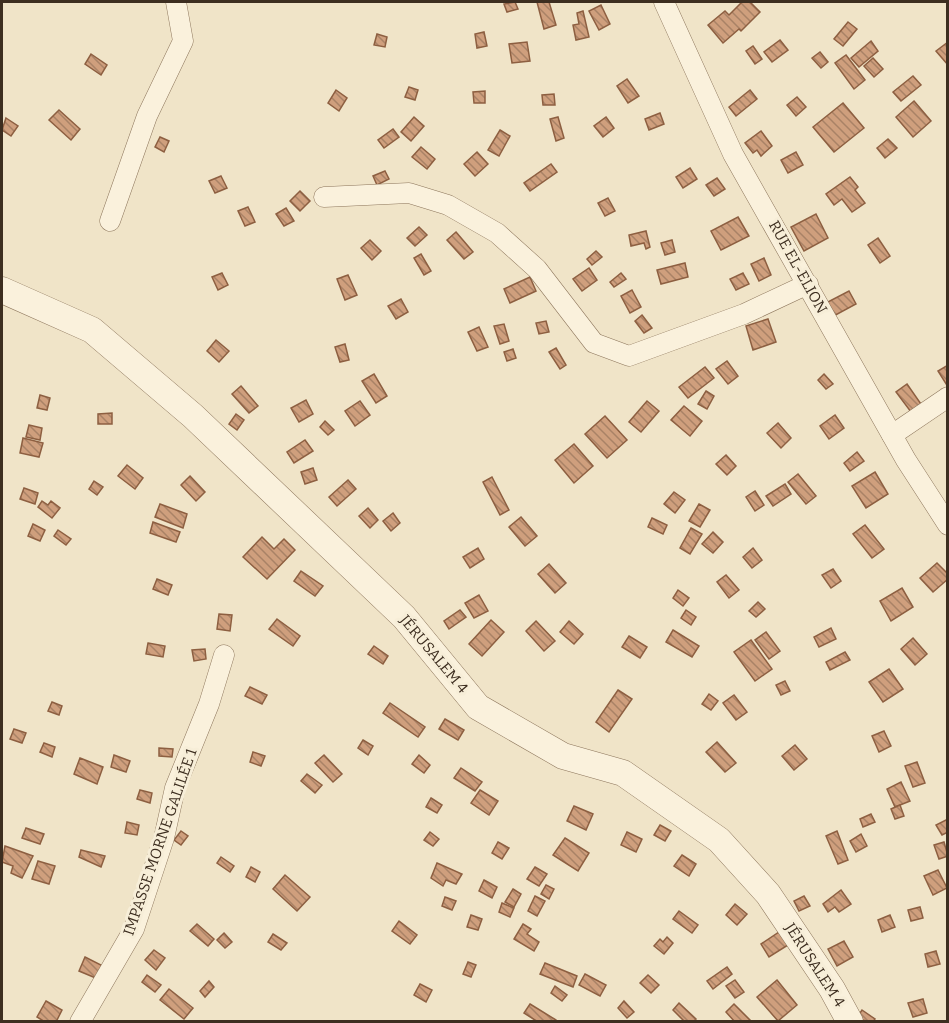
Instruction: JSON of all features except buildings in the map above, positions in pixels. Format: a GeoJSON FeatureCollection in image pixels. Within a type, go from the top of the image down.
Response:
{"type":"FeatureCollection","features":[{"type":"Feature","properties":{"kind":"street"},"geometry":{"type":"LineString","coordinates":[[110,221],[147,116],[183,41],[176,2]]}},
{"type":"Feature","properties":{"kind":"street","name":"RUE EL-ELION"},"geometry":{"type":"LineString","coordinates":[[664,2],[733,154],[892,435],[948,525]]}},
{"type":"Feature","properties":{"kind":"street"},"geometry":{"type":"LineString","coordinates":[[324,197],[409,193],[448,205],[497,233],[537,269],[594,343],[629,356],[744,314],[807,284]]}},
{"type":"Feature","properties":{"kind":"street","name":"JÉRUSALEM 4"},"geometry":{"type":"LineString","coordinates":[[2,290],[92,330],[192,416],[404,617],[478,707],[563,756],[623,773],[719,840],[768,894],[832,989],[850,1022]]}},
{"type":"Feature","properties":{"kind":"street"},"geometry":{"type":"LineString","coordinates":[[892,435],[948,397]]}},
{"type":"Feature","properties":{"kind":"street","name":"IMPASSE MORNE GALILÉE 1"},"geometry":{"type":"LineString","coordinates":[[80,1022],[134,929],[164,838],[175,788],[209,704],[224,655]]}}]}
